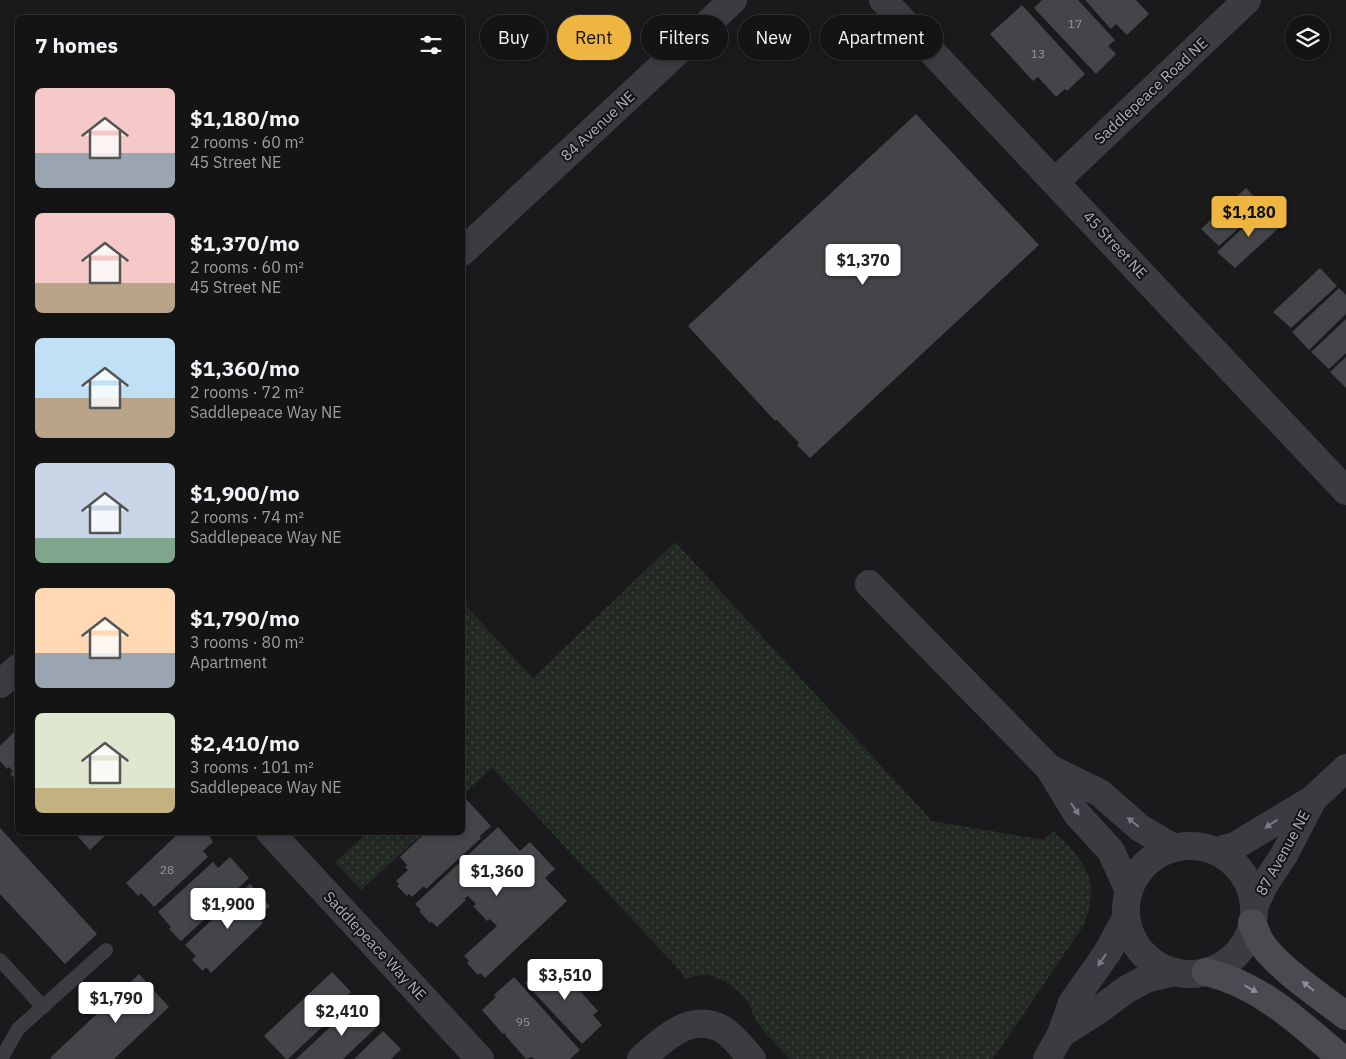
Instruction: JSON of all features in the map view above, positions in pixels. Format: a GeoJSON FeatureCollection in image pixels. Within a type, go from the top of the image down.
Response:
{"type":"FeatureCollection","features":[{"type":"Feature","properties":{"kind":"street","name":"84 Avenue NE"},"geometry":{"type":"LineString","coordinates":[[465,249],[733,0]]}},
{"type":"Feature","properties":{"kind":"street","name":"45 Street NE"},"geometry":{"type":"LineString","coordinates":[[882,0],[1346,491]]}},
{"type":"Feature","properties":{"kind":"street","name":"Saddlepeace Road NE"},"geometry":{"type":"LineString","coordinates":[[1055,182],[1247,0]]}},
{"type":"Feature","properties":{"kind":"street"},"geometry":{"type":"LineString","coordinates":[[869,584],[1049,768],[1077,814],[1112,851],[1129,891]]}},
{"type":"Feature","properties":{"kind":"street"},"geometry":{"type":"LineString","coordinates":[[0,684],[15,671]]}},
{"type":"Feature","properties":{"kind":"street"},"geometry":{"type":"LineString","coordinates":[[1049,768],[1100,793],[1140,828],[1174,848]]}},
{"type":"Feature","properties":{"kind":"street","name":"87 Avenue NE"},"geometry":{"type":"LineString","coordinates":[[1216,851],[1235,846],[1313,799],[1346,768]]}},
{"type":"Feature","properties":{"kind":"street","name":"87 Avenue NE"},"geometry":{"type":"LineString","coordinates":[[1253,915],[1264,885],[1284,855],[1313,799]]}},
{"type":"Feature","properties":{"kind":"street","name":"Saddlepeace Way NE"},"geometry":{"type":"LineString","coordinates":[[273,835],[480,1059]]}},
{"type":"Feature","properties":{"kind":"street"},"geometry":{"type":"LineString","coordinates":[[1175,972],[1161,967],[1148,958],[1138,947],[1130,933],[1126,918],[1129,891],[1135,876],[1159,854],[1174,848],[1202,847],[1216,851],[1231,861],[1243,874],[1250,889],[1253,915],[1260,941],[1269,952],[1283,966],[1346,1016]]}},
{"type":"Feature","properties":{"kind":"street"},"geometry":{"type":"LineString","coordinates":[[1062,1034],[1127,989],[1146,979],[1175,972],[1206,972],[1222,965],[1236,954],[1246,939],[1253,915]]}},
{"type":"Feature","properties":{"kind":"street"},"geometry":{"type":"LineString","coordinates":[[1047,1059],[1062,1034],[1072,1003],[1107,953],[1126,918]]}},
{"type":"Feature","properties":{"kind":"street"},"geometry":{"type":"LineString","coordinates":[[1206,972],[1236,981],[1271,1000],[1342,1059]]}},
{"type":"Feature","properties":{"kind":"street"},"geometry":{"type":"LineString","coordinates":[[641,1059],[677,1030],[695,1024],[709,1024],[723,1030],[752,1059]]}},
{"type":"Feature","properties":{"kind":"lane"},"geometry":{"type":"LineString","coordinates":[[1,1059],[18,1029],[106,950]]}},
{"type":"Feature","properties":{"kind":"lane"},"geometry":{"type":"LineString","coordinates":[[0,960],[43,1007]]}},
{"type":"Feature","properties":{"kind":"shaded area"},"geometry":{"type":"Polygon","coordinates":[[[675,542],[932,821],[1044,840],[1054,831],[1075,853],[1087,872],[1091,894],[1084,925],[993,1059],[790,1059],[756,1021],[745,998],[731,985],[707,975],[684,979],[682,973],[492,768],[465,793],[465,742],[467,740],[465,738],[465,605],[533,678],[675,542]]]}},
{"type":"Feature","properties":{"kind":"shaded area"},"geometry":{"type":"Polygon","coordinates":[[[365,835],[421,835],[361,890],[335,862],[365,835]]]}},
{"type":"Feature","properties":{"kind":"building"},"geometry":{"type":"Polygon","coordinates":[[[1042,0],[1078,0],[1115,40],[1108,46],[1116,54],[1096,74],[1034,8],[1042,0]]]}},
{"type":"Feature","properties":{"kind":"building"},"geometry":{"type":"Polygon","coordinates":[[[1085,0],[1136,0],[1149,14],[1127,35],[1116,24],[1111,29],[1085,0]]]}},
{"type":"Feature","properties":{"kind":"building"},"geometry":{"type":"Polygon","coordinates":[[[1022,5],[1085,74],[1067,91],[1065,89],[1056,97],[1038,77],[1033,81],[990,34],[1022,5]]]}},
{"type":"Feature","properties":{"kind":"building"},"geometry":{"type":"Polygon","coordinates":[[[916,114],[1039,245],[810,458],[797,445],[799,443],[777,420],[775,421],[688,326],[916,114]]]}},
{"type":"Feature","properties":{"kind":"building"},"geometry":{"type":"Polygon","coordinates":[[[1246,188],[1263,206],[1219,246],[1201,229],[1246,188]]]}},
{"type":"Feature","properties":{"kind":"building"},"geometry":{"type":"Polygon","coordinates":[[[1264,208],[1281,226],[1235,268],[1217,252],[1264,208]]]}},
{"type":"Feature","properties":{"kind":"building"},"geometry":{"type":"Polygon","coordinates":[[[1320,268],[1337,286],[1291,328],[1273,312],[1320,268]]]}},
{"type":"Feature","properties":{"kind":"building"},"geometry":{"type":"Polygon","coordinates":[[[1339,288],[1346,295],[1346,314],[1309,350],[1292,332],[1339,288]]]}},
{"type":"Feature","properties":{"kind":"building"},"geometry":{"type":"Polygon","coordinates":[[[1346,319],[1346,353],[1329,369],[1311,352],[1346,319]]]}},
{"type":"Feature","properties":{"kind":"building"},"geometry":{"type":"Polygon","coordinates":[[[1346,357],[1346,388],[1330,372],[1346,357]]]}},
{"type":"Feature","properties":{"kind":"building"},"geometry":{"type":"Polygon","coordinates":[[[15,731],[15,778],[10,774],[13,771],[9,767],[7,769],[0,761],[0,746],[15,731]]]}},
{"type":"Feature","properties":{"kind":"building"},"geometry":{"type":"Polygon","coordinates":[[[465,800],[491,826],[480,836],[481,838],[426,889],[424,886],[412,897],[409,894],[407,896],[397,886],[399,884],[396,881],[408,870],[405,867],[407,865],[400,857],[423,835],[465,835],[465,800]]]}},
{"type":"Feature","properties":{"kind":"building"},"geometry":{"type":"Polygon","coordinates":[[[498,827],[520,851],[530,842],[555,869],[545,878],[567,901],[485,978],[480,973],[478,975],[467,963],[469,961],[464,956],[497,926],[490,919],[487,921],[473,906],[476,904],[468,896],[437,927],[432,922],[430,923],[415,904],[498,827]]]}},
{"type":"Feature","properties":{"kind":"building"},"geometry":{"type":"Polygon","coordinates":[[[0,828],[97,934],[65,964],[0,894],[0,828]]]}},
{"type":"Feature","properties":{"kind":"building"},"geometry":{"type":"Polygon","coordinates":[[[77,835],[106,835],[90,850],[77,835]]]}},
{"type":"Feature","properties":{"kind":"building"},"geometry":{"type":"Polygon","coordinates":[[[177,835],[209,835],[213,842],[203,851],[208,857],[154,907],[141,893],[138,896],[126,883],[177,835]]]}},
{"type":"Feature","properties":{"kind":"building"},"geometry":{"type":"Polygon","coordinates":[[[230,857],[249,878],[181,941],[169,929],[171,927],[158,912],[213,862],[218,868],[230,857]]]}},
{"type":"Feature","properties":{"kind":"building"},"geometry":{"type":"Polygon","coordinates":[[[250,884],[270,906],[258,917],[263,923],[211,973],[206,967],[203,971],[192,960],[196,956],[185,945],[250,884]]]}},
{"type":"Feature","properties":{"kind":"building"},"geometry":{"type":"Polygon","coordinates":[[[551,959],[598,1011],[593,1015],[602,1025],[582,1044],[525,983],[551,959]]]}},
{"type":"Feature","properties":{"kind":"building"},"geometry":{"type":"Polygon","coordinates":[[[332,972],[351,992],[331,1010],[336,1014],[286,1059],[264,1036],[332,972]]]}},
{"type":"Feature","properties":{"kind":"building"},"geometry":{"type":"Polygon","coordinates":[[[139,974],[169,1007],[114,1059],[50,1058],[139,974]]]}},
{"type":"Feature","properties":{"kind":"building"},"geometry":{"type":"Polygon","coordinates":[[[514,977],[580,1050],[570,1059],[534,1059],[532,1057],[526,1059],[506,1034],[503,1034],[482,1010],[496,997],[494,995],[514,977]]]}},
{"type":"Feature","properties":{"kind":"building"},"geometry":{"type":"Polygon","coordinates":[[[362,1005],[380,1024],[343,1059],[296,1059],[341,1017],[345,1021],[362,1005]]]}},
{"type":"Feature","properties":{"kind":"building"},"geometry":{"type":"Polygon","coordinates":[[[383,1031],[401,1049],[391,1059],[354,1059],[383,1031]]]}}]}
